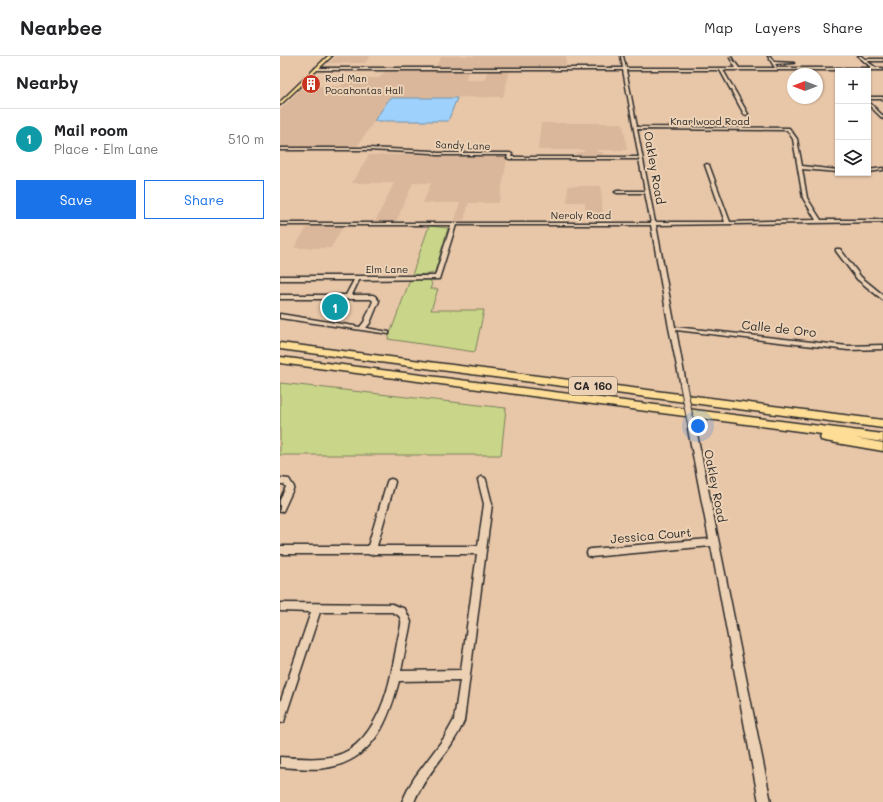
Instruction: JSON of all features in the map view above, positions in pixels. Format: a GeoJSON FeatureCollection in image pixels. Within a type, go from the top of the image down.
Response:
{"type":"FeatureCollection","features":[{"type":"Feature","properties":{"kind":"highway"},"geometry":{"type":"LineString","coordinates":[[280,340],[362,356]]}},
{"type":"Feature","properties":{"kind":"highway","name":"CA 160"},"geometry":{"type":"LineString","coordinates":[[280,346],[883,424]]}},
{"type":"Feature","properties":{"kind":"highway","name":"CA 160"},"geometry":{"type":"LineString","coordinates":[[280,360],[709,417],[883,447]]}},
{"type":"Feature","properties":{"kind":"highway"},"geometry":{"type":"LineString","coordinates":[[280,365],[318,368],[393,378],[425,379]]}},
{"type":"Feature","properties":{"kind":"highway"},"geometry":{"type":"LineString","coordinates":[[709,417],[883,438]]}},
{"type":"Feature","properties":{"kind":"main road"},"geometry":{"type":"LineString","coordinates":[[280,104],[330,56]]}},
{"type":"Feature","properties":{"kind":"street","name":"Oakley Road"},"geometry":{"type":"LineString","coordinates":[[622,56],[652,224],[765,802]]}},
{"type":"Feature","properties":{"kind":"street"},"geometry":{"type":"LineString","coordinates":[[769,56],[773,64],[778,69]]}},
{"type":"Feature","properties":{"kind":"street"},"geometry":{"type":"LineString","coordinates":[[860,56],[875,69]]}},
{"type":"Feature","properties":{"kind":"street"},"geometry":{"type":"LineString","coordinates":[[731,58],[738,69]]}},
{"type":"Feature","properties":{"kind":"street"},"geometry":{"type":"LineString","coordinates":[[773,64],[793,63],[789,59]]}},
{"type":"Feature","properties":{"kind":"street"},"geometry":{"type":"LineString","coordinates":[[865,60],[883,60]]}},
{"type":"Feature","properties":{"kind":"street"},"geometry":{"type":"LineString","coordinates":[[316,69],[882,70]]}},
{"type":"Feature","properties":{"kind":"street"},"geometry":{"type":"LineString","coordinates":[[721,69],[746,114]]}},
{"type":"Feature","properties":{"kind":"street"},"geometry":{"type":"LineString","coordinates":[[871,98],[883,98]]}},
{"type":"Feature","properties":{"kind":"street"},"geometry":{"type":"LineString","coordinates":[[870,104],[883,120]]}},
{"type":"Feature","properties":{"kind":"street","name":"Knarlwood Road"},"geometry":{"type":"LineString","coordinates":[[635,128],[784,128],[789,130],[795,139],[799,167]]}},
{"type":"Feature","properties":{"kind":"street","name":"Sandy Lane"},"geometry":{"type":"LineString","coordinates":[[280,149],[367,149],[433,152],[436,154],[510,154],[509,158],[641,158]]}},
{"type":"Feature","properties":{"kind":"street"},"geometry":{"type":"LineString","coordinates":[[707,165],[728,223]]}},
{"type":"Feature","properties":{"kind":"street"},"geometry":{"type":"LineString","coordinates":[[819,221],[805,198],[799,167],[835,170]]}},
{"type":"Feature","properties":{"kind":"street"},"geometry":{"type":"LineString","coordinates":[[871,171],[883,169]]}},
{"type":"Feature","properties":{"kind":"street"},"geometry":{"type":"LineString","coordinates":[[617,192],[646,192]]}},
{"type":"Feature","properties":{"kind":"street","name":"Neroly Road"},"geometry":{"type":"LineString","coordinates":[[280,224],[652,224],[883,220]]}},
{"type":"Feature","properties":{"kind":"street","name":"Elm Lane"},"geometry":{"type":"LineString","coordinates":[[280,278],[437,278],[454,224]]}},
{"type":"Feature","properties":{"kind":"street"},"geometry":{"type":"LineString","coordinates":[[838,250],[859,278],[883,298]]}},
{"type":"Feature","properties":{"kind":"street"},"geometry":{"type":"LineString","coordinates":[[348,297],[357,278]]}},
{"type":"Feature","properties":{"kind":"street"},"geometry":{"type":"LineString","coordinates":[[280,297],[376,298],[367,323],[361,329]]}},
{"type":"Feature","properties":{"kind":"street"},"geometry":{"type":"LineString","coordinates":[[280,316],[387,333]]}},
{"type":"Feature","properties":{"kind":"street","name":"Calle de Oro"},"geometry":{"type":"LineString","coordinates":[[672,328],[848,348],[883,347]]}},
{"type":"Feature","properties":{"kind":"street"},"geometry":{"type":"LineString","coordinates":[[408,802],[411,792],[455,733],[460,721],[488,504],[482,480]]}},
{"type":"Feature","properties":{"kind":"street"},"geometry":{"type":"LineString","coordinates":[[280,481],[286,481],[290,487],[280,509]]}},
{"type":"Feature","properties":{"kind":"street"},"geometry":{"type":"LineString","coordinates":[[371,551],[391,482]]}},
{"type":"Feature","properties":{"kind":"street","name":"Jessica Court"},"geometry":{"type":"LineString","coordinates":[[591,552],[713,542]]}},
{"type":"Feature","properties":{"kind":"street"},"geometry":{"type":"LineString","coordinates":[[280,550],[481,550]]}},
{"type":"Feature","properties":{"kind":"street"},"geometry":{"type":"LineString","coordinates":[[280,607],[392,608],[400,610],[404,615],[406,622],[396,676],[385,712],[378,726],[365,743],[350,754],[336,761],[318,763],[280,762]]}},
{"type":"Feature","properties":{"kind":"street"},"geometry":{"type":"LineString","coordinates":[[280,718],[317,607]]}},
{"type":"Feature","properties":{"kind":"street"},"geometry":{"type":"LineString","coordinates":[[396,676],[465,674]]}},
{"type":"Feature","properties":{"kind":"shaded area"},"geometry":{"type":"Polygon","coordinates":[[[336,56],[371,56],[365,63],[329,63],[336,56]]]}},
{"type":"Feature","properties":{"kind":"shaded area"},"geometry":{"type":"Polygon","coordinates":[[[442,56],[566,56],[566,67],[435,67],[442,56]]]}},
{"type":"Feature","properties":{"kind":"shaded area"},"geometry":{"type":"Polygon","coordinates":[[[469,70],[465,80],[484,80],[488,70],[510,70],[503,97],[390,98],[356,148],[280,149],[280,110],[304,86],[341,86],[348,78],[379,78],[386,71],[469,70]]]}},
{"type":"Feature","properties":{"kind":"shaded area"},"geometry":{"type":"Polygon","coordinates":[[[541,123],[623,123],[627,150],[597,150],[597,152],[603,152],[603,155],[595,157],[576,155],[576,152],[584,152],[584,150],[538,150],[541,123]]]}},
{"type":"Feature","properties":{"kind":"shaded area"},"geometry":{"type":"Polygon","coordinates":[[[508,154],[499,203],[469,203],[464,220],[455,220],[460,203],[423,203],[431,183],[413,183],[396,222],[375,222],[394,183],[352,183],[369,155],[508,154]]]}},
{"type":"Feature","properties":{"kind":"shaded area"},"geometry":{"type":"Polygon","coordinates":[[[568,186],[601,186],[603,218],[585,218],[585,202],[567,202],[568,186]]]}},
{"type":"Feature","properties":{"kind":"shaded area"},"geometry":{"type":"Polygon","coordinates":[[[308,226],[343,226],[331,248],[294,248],[308,226]]]}},
{"type":"Feature","properties":{"kind":"green space"},"geometry":{"type":"Polygon","coordinates":[[[429,226],[448,228],[435,272],[430,274],[412,275],[429,226]]]}},
{"type":"Feature","properties":{"kind":"green space"},"geometry":{"type":"Polygon","coordinates":[[[410,280],[430,280],[432,284],[430,289],[438,289],[431,310],[484,310],[475,352],[388,339],[410,280]]]}},
{"type":"Feature","properties":{"kind":"green space"},"geometry":{"type":"Polygon","coordinates":[[[280,383],[506,408],[501,455],[280,455],[280,383]]]}},
{"type":"Feature","properties":{"kind":"water"},"geometry":{"type":"Polygon","coordinates":[[[390,98],[457,98],[448,121],[374,121],[390,98]]]}},
{"type":"Feature","properties":{"kind":"place","name":"Red Man Pocahontas Hall"},"geometry":{"type":"Point","coordinates":[311,84]}},
{"type":"Feature","properties":{"kind":"place","name":"Mail room"},"geometry":{"type":"Point","coordinates":[335,307]}}]}
